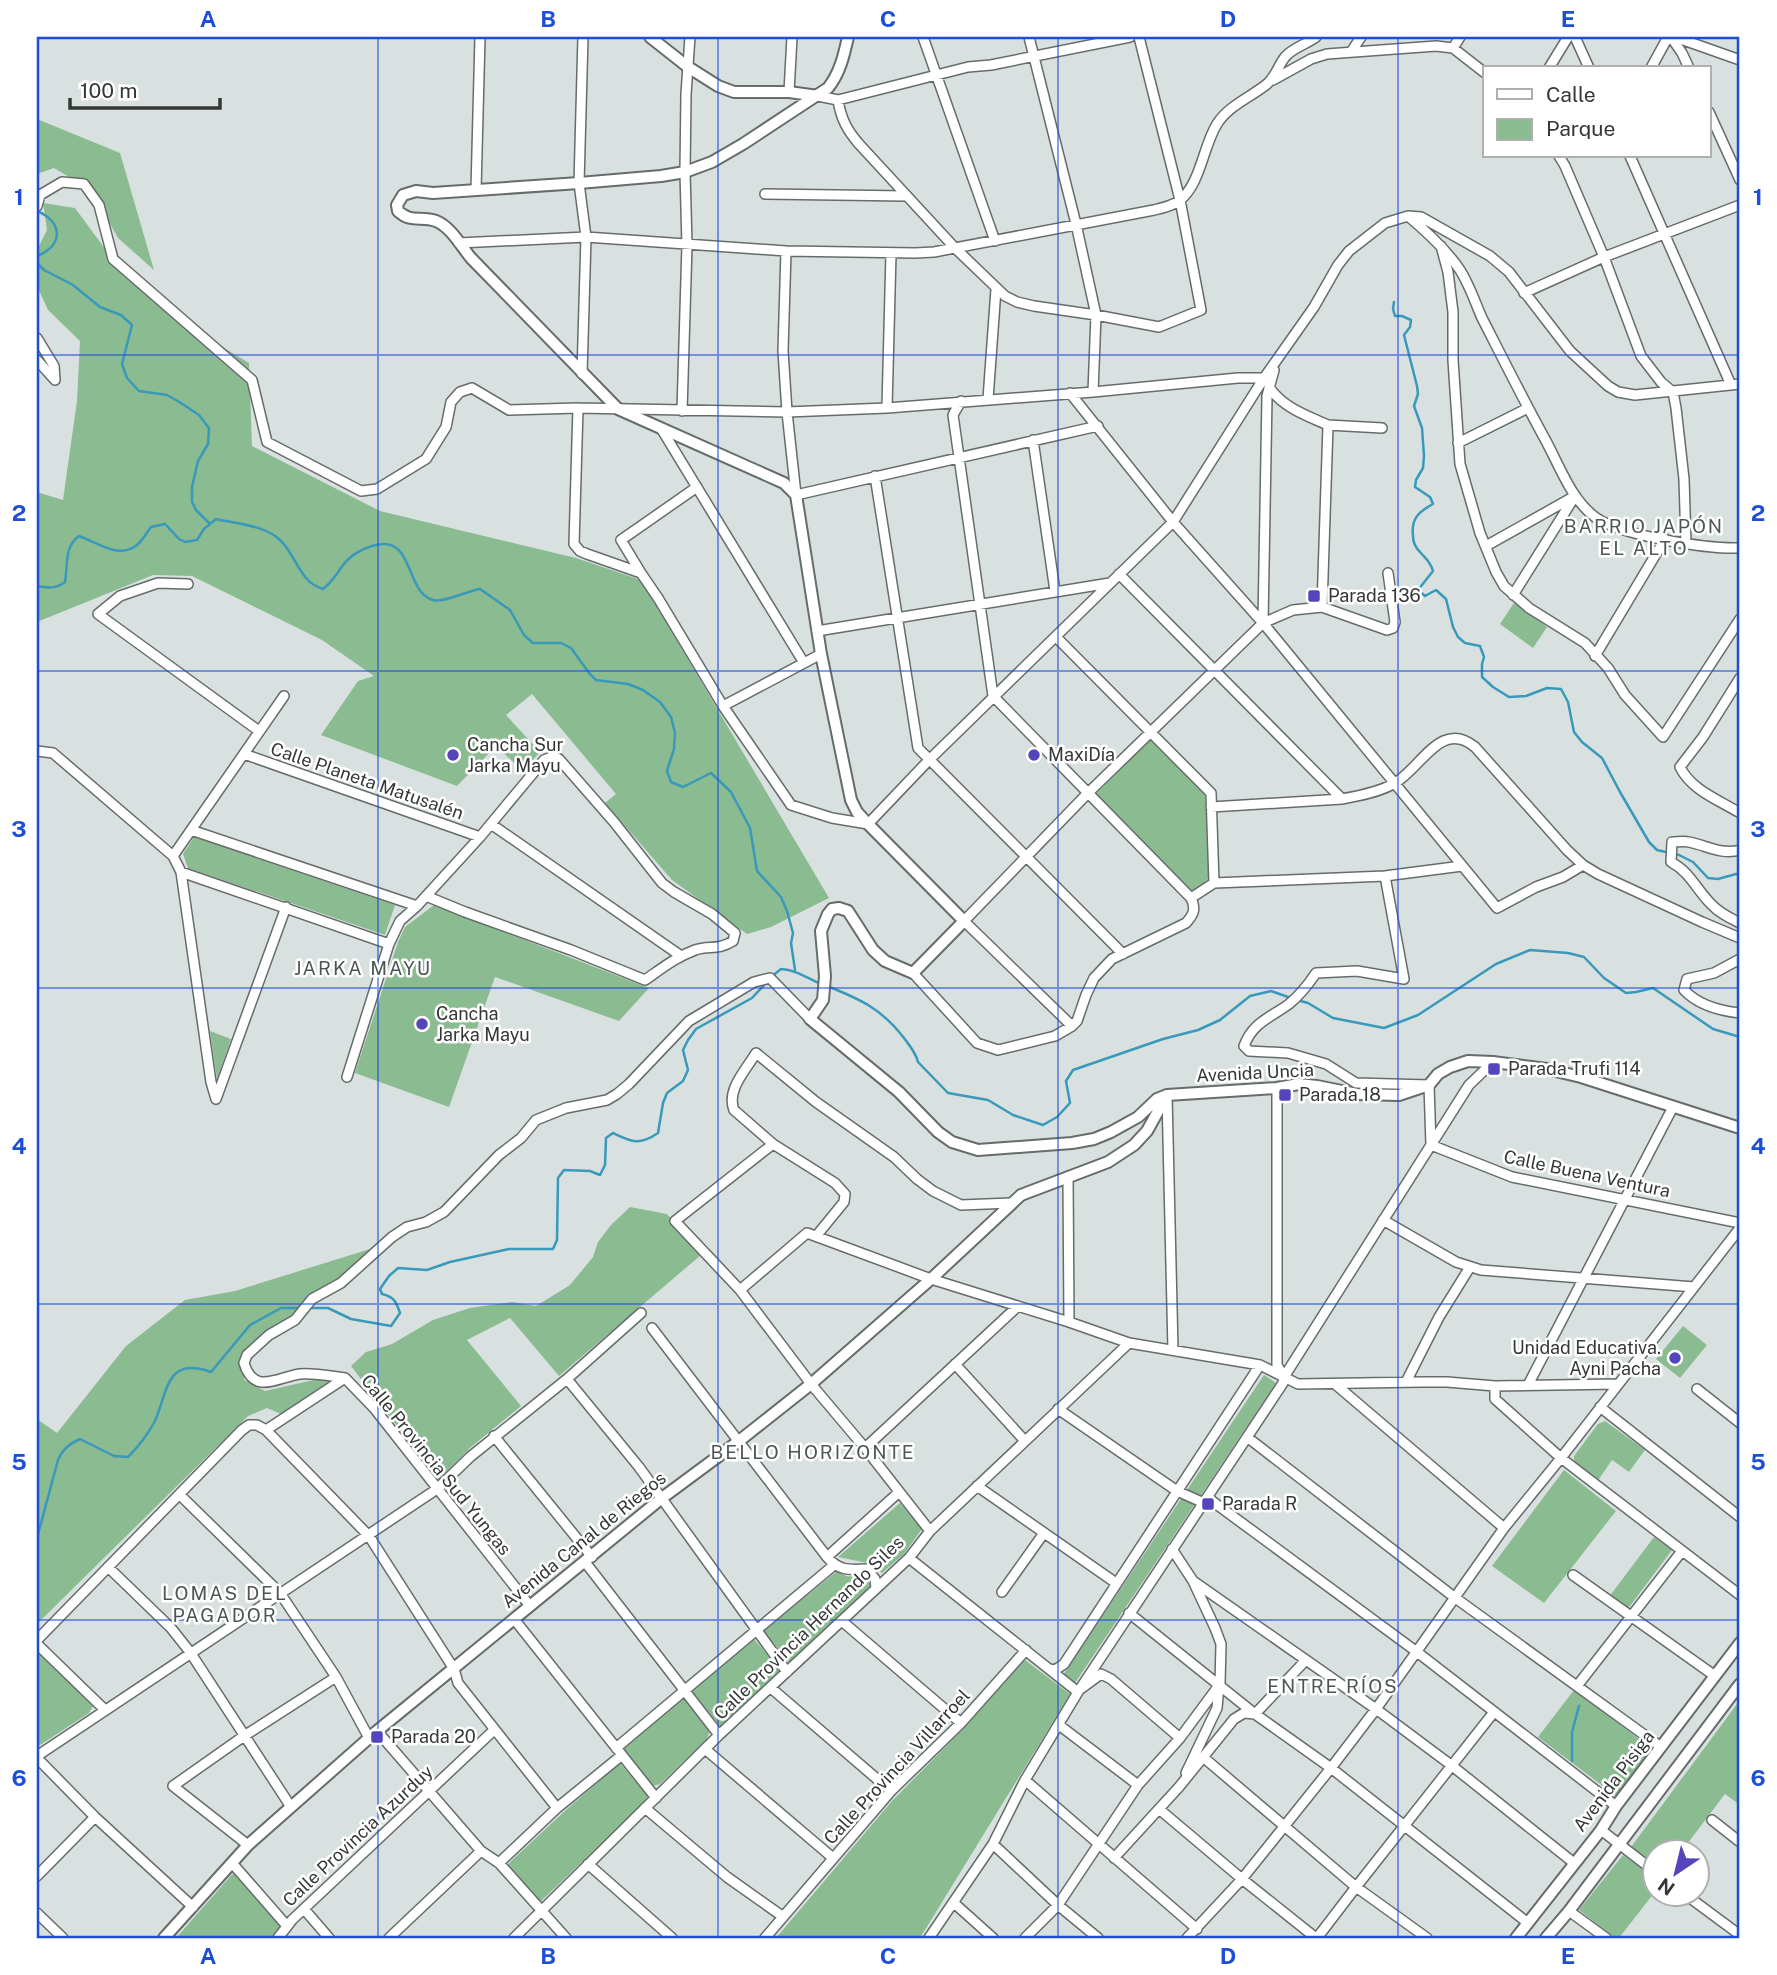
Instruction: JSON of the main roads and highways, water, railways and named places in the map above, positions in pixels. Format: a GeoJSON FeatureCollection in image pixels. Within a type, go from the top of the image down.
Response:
{"type":"FeatureCollection","features":[{"type":"Feature","properties":{"kind":"waterway"},"geometry":{"type":"LineString","coordinates":[[37,211],[52,221],[57,233],[52,246],[37,256]]}},
{"type":"Feature","properties":{"kind":"waterway"},"geometry":{"type":"LineString","coordinates":[[37,259],[44,270],[73,285],[100,307],[121,315],[132,325],[122,364],[127,378],[139,391],[167,395],[199,415],[209,428],[208,444],[198,461],[192,487],[192,502],[210,524]]}},
{"type":"Feature","properties":{"kind":"waterway"},"geometry":{"type":"LineString","coordinates":[[1394,302],[1395,316],[1411,320],[1404,335],[1417,386],[1418,394],[1414,406],[1422,428],[1424,456],[1423,468],[1415,487],[1430,497],[1433,504],[1420,513],[1413,525],[1415,545],[1433,571],[1418,590],[1425,596],[1436,590],[1446,599],[1458,637],[1465,643],[1480,646],[1484,657],[1482,677],[1493,687],[1509,697],[1526,696],[1547,688],[1561,689],[1568,702],[1574,732],[1602,758],[1649,842],[1657,850],[1679,855],[1693,862],[1708,878],[1740,875]]}},
{"type":"Feature","properties":{"kind":"waterway"},"geometry":{"type":"LineString","coordinates":[[37,586],[52,587],[65,582],[69,551],[79,536],[122,551],[137,545],[151,527],[165,524],[179,539],[185,542],[197,540],[204,529],[216,519],[258,528],[274,535],[286,546],[303,575],[315,586],[323,589],[354,555],[378,544],[391,545],[400,552],[423,594],[433,600],[443,600],[480,589],[510,610],[524,635],[533,643],[561,643],[571,648],[596,680],[628,684],[643,690],[660,702],[671,717],[675,733],[674,749],[667,771],[671,782],[683,787],[711,773],[731,792],[750,828],[757,871],[781,897],[787,911],[793,933],[791,943],[795,970]]}},
{"type":"Feature","properties":{"kind":"waterway"},"geometry":{"type":"LineString","coordinates":[[1297,1000],[1308,1003],[1333,1018],[1384,1028],[1418,1015],[1496,964],[1530,950],[1568,953],[1584,957],[1604,978],[1626,993],[1653,988],[1713,1029],[1740,1037]]}},
{"type":"Feature","properties":{"kind":"waterway"},"geometry":{"type":"LineString","coordinates":[[771,977],[781,969],[821,984]]}},
{"type":"Feature","properties":{"kind":"waterway"},"geometry":{"type":"LineString","coordinates":[[310,1308],[328,1308],[351,1319],[391,1326],[400,1313],[394,1300],[382,1294],[380,1289],[398,1268],[427,1270],[509,1249],[553,1249],[557,1240],[558,1178],[564,1170],[590,1171],[600,1175],[605,1165],[606,1138],[613,1133],[640,1141],[658,1133],[667,1093],[683,1081],[688,1070],[683,1050],[688,1040],[696,1029],[752,998],[767,982]]}},
{"type":"Feature","properties":{"kind":"waterway"},"geometry":{"type":"LineString","coordinates":[[827,986],[860,1001],[887,1019],[911,1047],[918,1062],[948,1093],[988,1100],[1013,1115],[1043,1125],[1057,1117],[1070,1103],[1066,1081],[1073,1070],[1198,1030],[1220,1020],[1250,996],[1271,991],[1291,998]]}},
{"type":"Feature","properties":{"kind":"waterway"},"geometry":{"type":"LineString","coordinates":[[37,1538],[58,1460],[67,1447],[80,1439],[114,1456],[128,1457],[155,1421],[171,1379],[177,1373],[196,1368],[211,1372],[250,1325],[281,1308],[298,1308]]}},
{"type":"Feature","properties":{"kind":"waterway"},"geometry":{"type":"LineString","coordinates":[[1572,1761],[1572,1732],[1579,1706]]}},
{"type":"Feature","properties":{"kind":"place","name":"Parada 136"},"geometry":{"type":"Point","coordinates":[1314,596]}},
{"type":"Feature","properties":{"kind":"place","name":"Cancha Sur Jarka Mayu"},"geometry":{"type":"Point","coordinates":[453,755]}},
{"type":"Feature","properties":{"kind":"place","name":"MaxiDía"},"geometry":{"type":"Point","coordinates":[1034,755]}},
{"type":"Feature","properties":{"kind":"place","name":"Cancha Jarka Mayu"},"geometry":{"type":"Point","coordinates":[422,1024]}},
{"type":"Feature","properties":{"kind":"place","name":"Parada Trufi 114"},"geometry":{"type":"Point","coordinates":[1494,1069]}},
{"type":"Feature","properties":{"kind":"place","name":"Parada 18"},"geometry":{"type":"Point","coordinates":[1285,1095]}},
{"type":"Feature","properties":{"kind":"place","name":"Unidad Educativa. Ayni Pacha"},"geometry":{"type":"Point","coordinates":[1675,1358]}},
{"type":"Feature","properties":{"kind":"place","name":"Parada R"},"geometry":{"type":"Point","coordinates":[1208,1504]}},
{"type":"Feature","properties":{"kind":"place","name":"Parada 20"},"geometry":{"type":"Point","coordinates":[377,1737]}},
{"type":"Feature","properties":{"kind":"district","name":"BARRIO JAPÓN EL ALTO"},"geometry":{"type":"Point","coordinates":[1644,537]}},
{"type":"Feature","properties":{"kind":"district","name":"JARKA MAYU"},"geometry":{"type":"Point","coordinates":[363,968]}},
{"type":"Feature","properties":{"kind":"district","name":"BELLO HORIZONTE"},"geometry":{"type":"Point","coordinates":[813,1452]}},
{"type":"Feature","properties":{"kind":"district","name":"LOMAS DEL PAGADOR"},"geometry":{"type":"Point","coordinates":[225,1604]}},
{"type":"Feature","properties":{"kind":"district","name":"ENTRE RÍOS"},"geometry":{"type":"Point","coordinates":[1333,1686]}}]}
